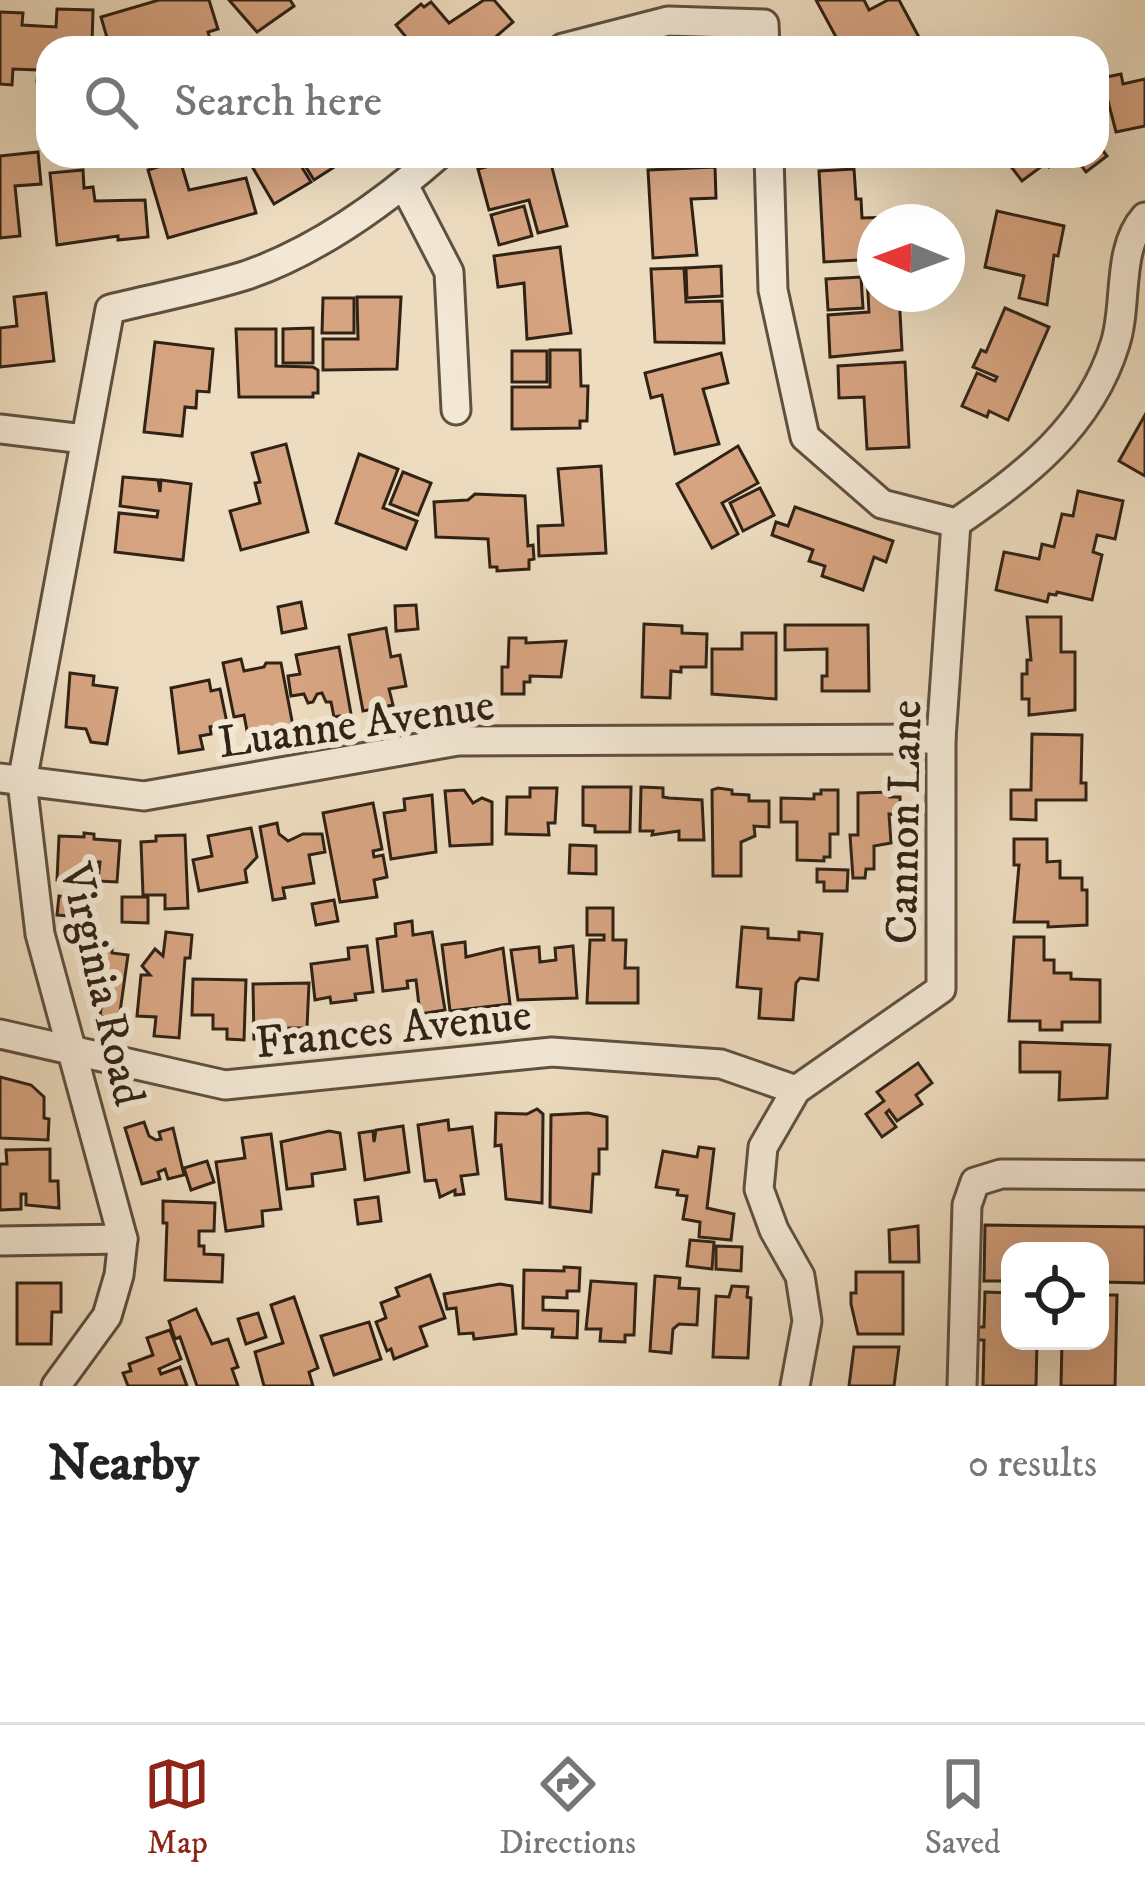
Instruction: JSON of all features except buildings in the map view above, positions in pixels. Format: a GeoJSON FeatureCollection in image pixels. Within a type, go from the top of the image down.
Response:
{"type":"FeatureCollection","features":[{"type":"Feature","properties":{"kind":"street"},"geometry":{"type":"LineString","coordinates":[[610,36],[668,21],[764,24],[764,36]]}},
{"type":"Feature","properties":{"kind":"street"},"geometry":{"type":"LineString","coordinates":[[423,168],[404,184],[449,272],[456,410]]}},
{"type":"Feature","properties":{"kind":"street"},"geometry":{"type":"LineString","coordinates":[[769,168],[773,290],[805,436],[882,504],[956,523],[1022,479],[1084,412],[1116,343],[1125,270],[1137,226],[1145,217]]}},
{"type":"Feature","properties":{"kind":"street","name":"Virginia Road"},"geometry":{"type":"LineString","coordinates":[[56,1386],[107,1316],[123,1240],[40,934],[11,780],[110,310],[249,274],[321,241],[404,184]]}},
{"type":"Feature","properties":{"kind":"street"},"geometry":{"type":"LineString","coordinates":[[0,429],[84,439]]}},
{"type":"Feature","properties":{"kind":"street","name":"Cannon Lane"},"geometry":{"type":"LineString","coordinates":[[795,1386],[807,1321],[800,1276],[774,1230],[760,1189],[763,1147],[796,1090],[941,989],[941,739],[956,523]]}},
{"type":"Feature","properties":{"kind":"street","name":"Luanne Avenue"},"geometry":{"type":"LineString","coordinates":[[11,780],[144,796],[458,741],[941,739]]}},
{"type":"Feature","properties":{"kind":"street","name":"Frances Avenue"},"geometry":{"type":"LineString","coordinates":[[0,1034],[224,1085],[552,1052],[721,1064],[796,1090]]}},
{"type":"Feature","properties":{"kind":"street"},"geometry":{"type":"LineString","coordinates":[[962,1386],[967,1205],[975,1182],[1001,1174],[1145,1175]]}},
{"type":"Feature","properties":{"kind":"street"},"geometry":{"type":"LineString","coordinates":[[0,1241],[123,1240]]}}]}
